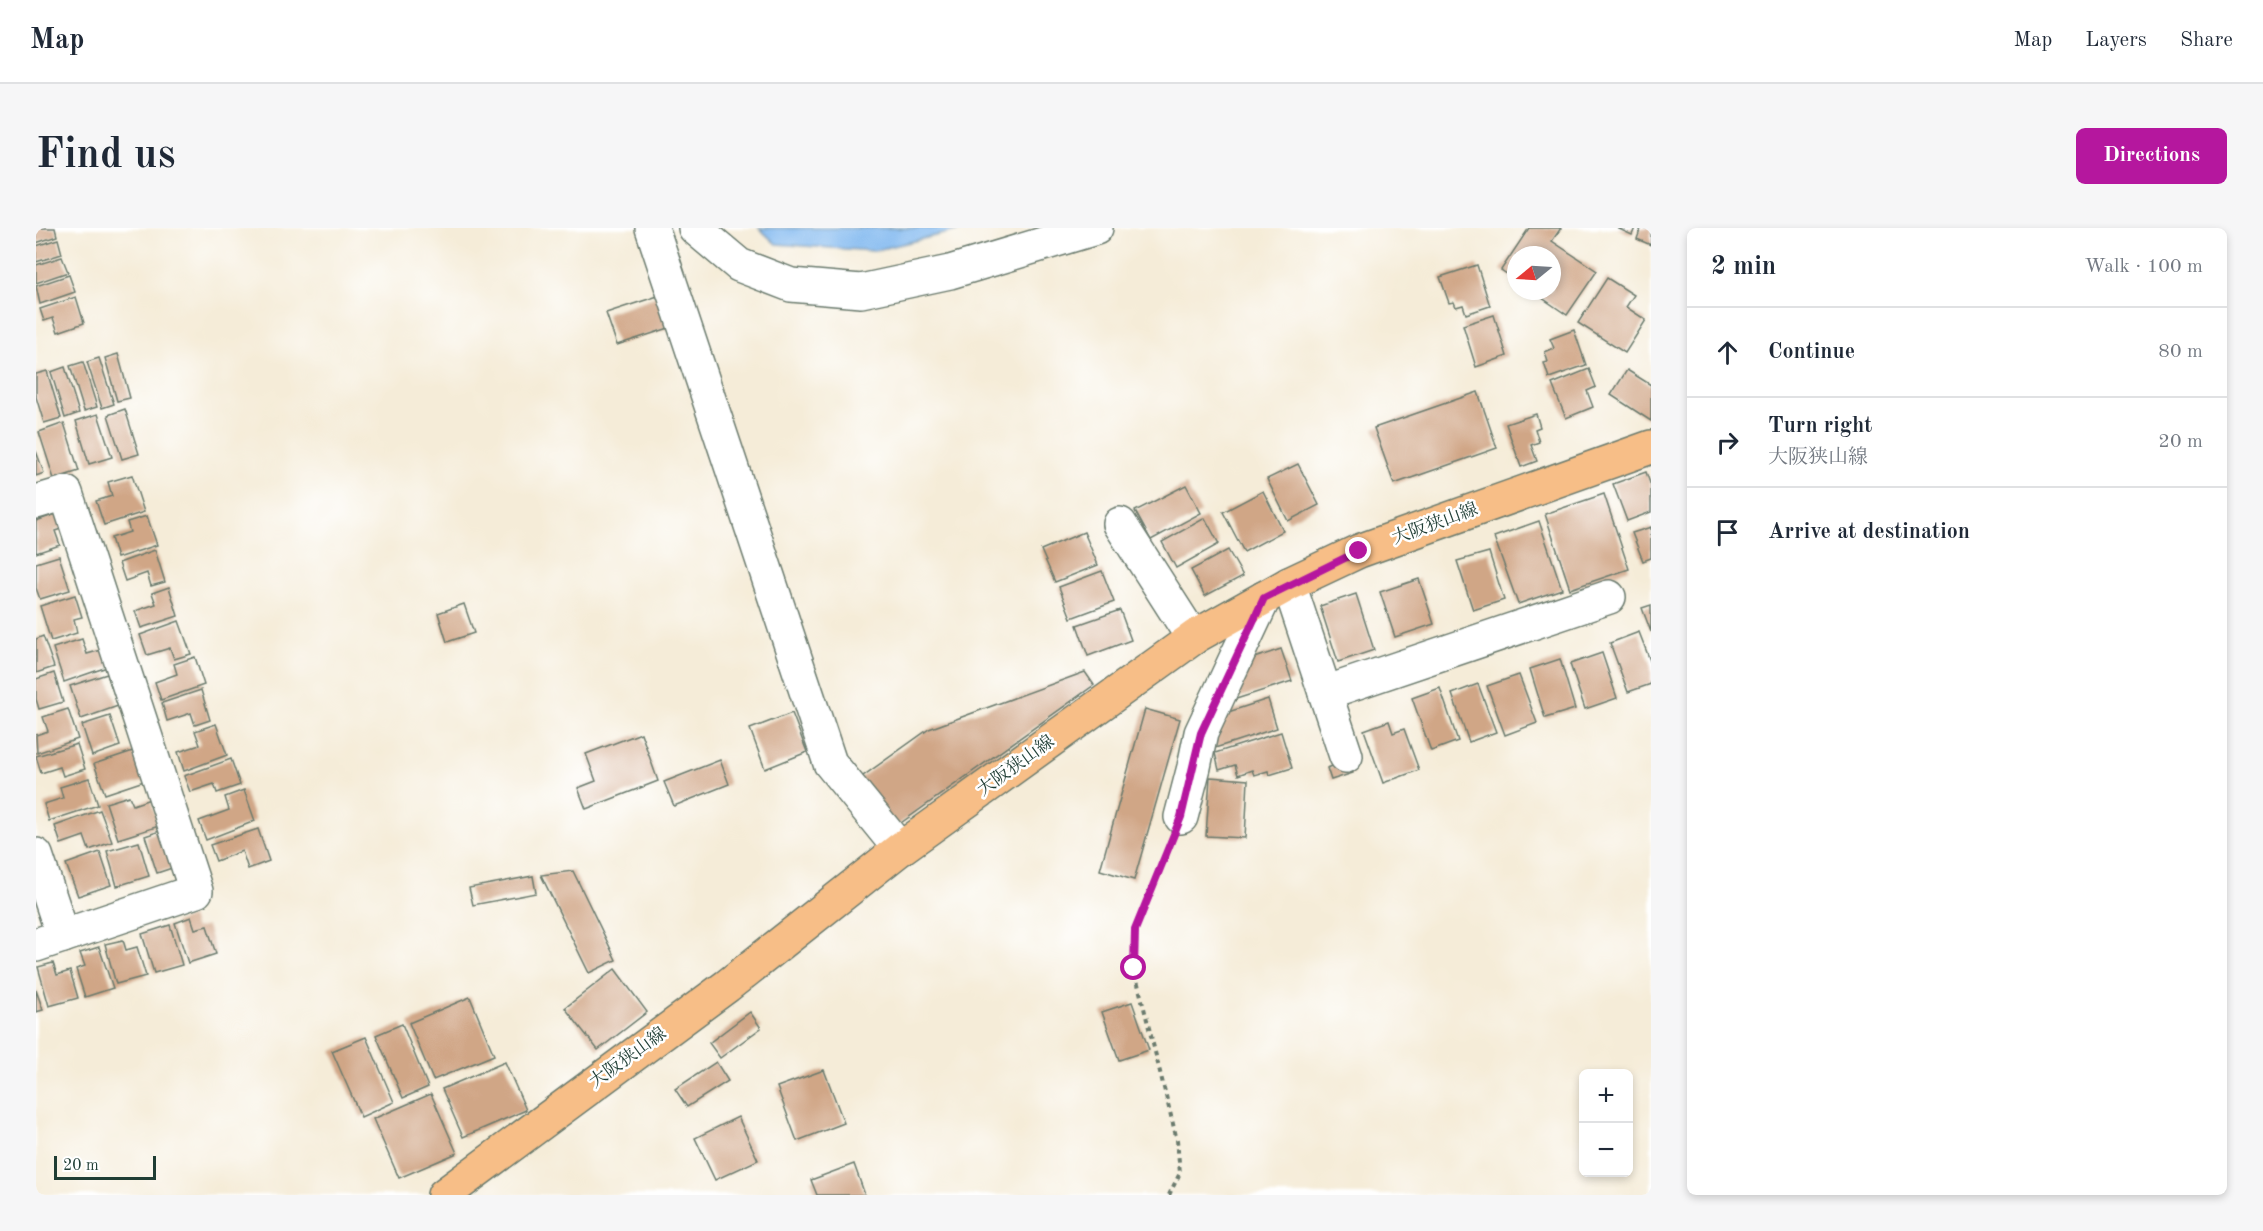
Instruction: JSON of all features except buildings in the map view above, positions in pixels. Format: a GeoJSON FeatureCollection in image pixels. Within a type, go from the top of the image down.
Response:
{"type":"FeatureCollection","features":[{"type":"Feature","properties":{"kind":"main road","name":"大阪狭山線"},"geometry":{"type":"LineString","coordinates":[[444,1195],[727,986],[900,849],[1193,638],[1276,591],[1359,551],[1651,447]]}},
{"type":"Feature","properties":{"kind":"street"},"geometry":{"type":"LineString","coordinates":[[652,228],[830,763],[900,849]]}},
{"type":"Feature","properties":{"kind":"street"},"geometry":{"type":"LineString","coordinates":[[695,228],[739,265],[791,285],[861,291],[950,272],[1096,228]]}},
{"type":"Feature","properties":{"kind":"street"},"geometry":{"type":"LineString","coordinates":[[36,502],[66,493],[196,891],[49,941],[36,855]]}},
{"type":"Feature","properties":{"kind":"street"},"geometry":{"type":"LineString","coordinates":[[1120,524],[1193,638]]}},
{"type":"Feature","properties":{"kind":"street"},"geometry":{"type":"LineString","coordinates":[[1276,591],[1325,693],[1346,756]]}},
{"type":"Feature","properties":{"kind":"street"},"geometry":{"type":"LineString","coordinates":[[1181,817],[1201,733],[1276,591]]}},
{"type":"Feature","properties":{"kind":"street"},"geometry":{"type":"LineString","coordinates":[[1325,693],[1609,597]]}},
{"type":"Feature","properties":{"kind":"path"},"geometry":{"type":"LineString","coordinates":[[1169,1195],[1180,1173],[1176,1140],[1134,968],[1135,930],[1181,817]]}},
{"type":"Feature","properties":{"kind":"water"},"geometry":{"type":"Polygon","coordinates":[[[759,228],[968,228],[873,251],[776,244],[759,228]]]}},
{"type":"Feature","properties":{"kind":"route"},"geometry":{"type":"LineString","coordinates":[[1134,968],[1135,930],[1181,817],[1201,733],[1264,598],[1359,551]]}}]}
